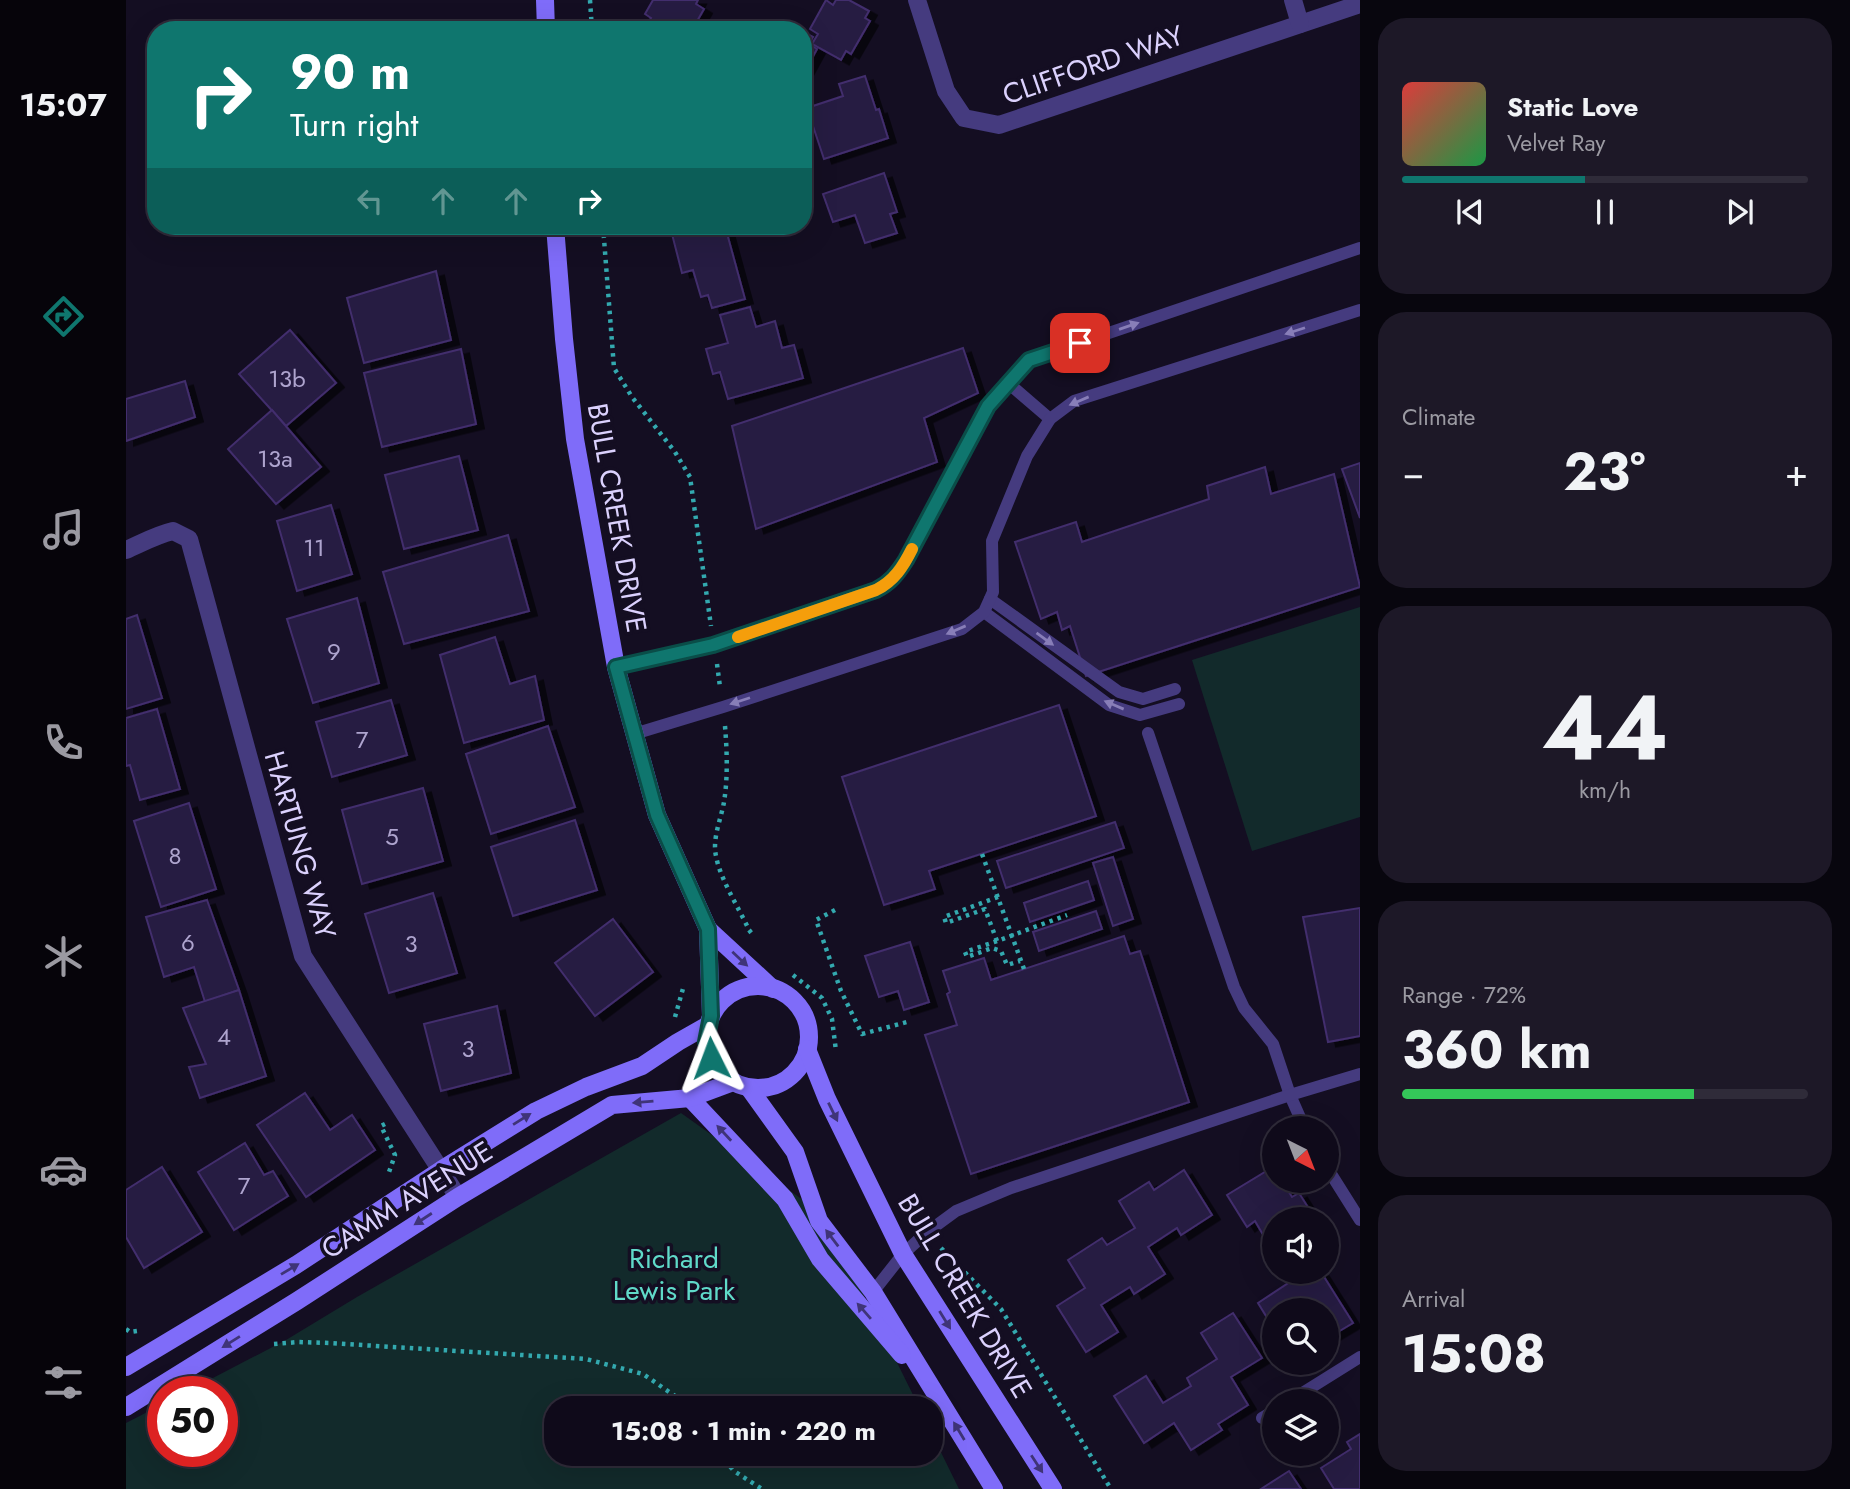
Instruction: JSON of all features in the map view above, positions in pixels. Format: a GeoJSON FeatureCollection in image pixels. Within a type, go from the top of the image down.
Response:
{"type":"FeatureCollection","features":[{"type":"Feature","properties":{"kind":"main road"},"geometry":{"type":"LineString","coordinates":[[545,0],[546,21]]}},
{"type":"Feature","properties":{"kind":"main road","name":"BULL CREEK DRIVE"},"geometry":{"type":"LineString","coordinates":[[556,235],[575,439],[616,667],[657,815],[708,929],[710,1021],[706,1042],[711,1058],[720,1072],[741,1085],[795,1152],[819,1221],[873,1292],[938,1396]]}},
{"type":"Feature","properties":{"kind":"main road","name":"BULL CREEK DRIVE"},"geometry":{"type":"LineString","coordinates":[[708,929],[773,989],[786,995],[798,1006],[805,1019],[807,1049],[827,1099],[903,1254],[1053,1489]]}},
{"type":"Feature","properties":{"kind":"main road"},"geometry":{"type":"LineString","coordinates":[[710,1021],[719,1004],[730,995],[758,986],[773,989]]}},
{"type":"Feature","properties":{"kind":"main road","name":"CAMM AVENUE"},"geometry":{"type":"LineString","coordinates":[[126,1367],[296,1265],[536,1111],[586,1087],[642,1066],[710,1021]]}},
{"type":"Feature","properties":{"kind":"main road"},"geometry":{"type":"LineString","coordinates":[[741,1085],[764,1088],[779,1083],[792,1075],[802,1063],[807,1049]]}},
{"type":"Feature","properties":{"kind":"main road","name":"CAMM AVENUE"},"geometry":{"type":"LineString","coordinates":[[128,1401],[297,1301],[458,1197],[612,1105],[690,1098],[741,1085]]}},
{"type":"Feature","properties":{"kind":"main road"},"geometry":{"type":"LineString","coordinates":[[690,1098],[785,1199],[820,1259],[937,1396]]}},
{"type":"Feature","properties":{"kind":"main road","name":"BULL CREEK DRIVE"},"geometry":{"type":"LineString","coordinates":[[943,1405],[995,1489]]}},
{"type":"Feature","properties":{"kind":"street","name":"CLIFFORD WAY"},"geometry":{"type":"LineString","coordinates":[[918,0],[946,91],[964,118],[999,125],[1360,4]]}},
{"type":"Feature","properties":{"kind":"street"},"geometry":{"type":"LineString","coordinates":[[1293,0],[1300,23]]}},
{"type":"Feature","properties":{"kind":"street","name":"HARTUNG WAY"},"geometry":{"type":"LineString","coordinates":[[126,550],[158,534],[173,531],[189,540],[303,956],[458,1197]]}},
{"type":"Feature","properties":{"kind":"lane"},"geometry":{"type":"LineString","coordinates":[[616,667],[713,645],[886,586],[906,560],[988,406],[1029,360],[1360,248]]}},
{"type":"Feature","properties":{"kind":"lane"},"geometry":{"type":"LineString","coordinates":[[634,734],[962,629],[984,612],[993,592],[992,541],[1027,456],[1050,419],[1074,401],[1360,310]]}},
{"type":"Feature","properties":{"kind":"lane"},"geometry":{"type":"LineString","coordinates":[[1007,382],[1050,419]]}},
{"type":"Feature","properties":{"kind":"lane"},"geometry":{"type":"LineString","coordinates":[[990,599],[1119,692],[1143,699],[1175,689]]}},
{"type":"Feature","properties":{"kind":"lane"},"geometry":{"type":"LineString","coordinates":[[984,612],[1109,705],[1140,715],[1179,704]]}},
{"type":"Feature","properties":{"kind":"lane"},"geometry":{"type":"LineString","coordinates":[[1148,733],[1234,987],[1244,1008],[1273,1044],[1299,1116]]}},
{"type":"Feature","properties":{"kind":"lane"},"geometry":{"type":"LineString","coordinates":[[873,1292],[903,1254],[956,1210],[1011,1188],[1360,1074]]}},
{"type":"Feature","properties":{"kind":"lane"},"geometry":{"type":"LineString","coordinates":[[1339,1187],[1360,1220]]}},
{"type":"Feature","properties":{"kind":"lane"},"geometry":{"type":"LineString","coordinates":[[1309,1389],[1360,1357]]}},
{"type":"Feature","properties":{"kind":"path"},"geometry":{"type":"LineString","coordinates":[[590,0],[591,21]]}},
{"type":"Feature","properties":{"kind":"path"},"geometry":{"type":"LineString","coordinates":[[604,235],[614,368],[690,477],[711,630]]}},
{"type":"Feature","properties":{"kind":"path"},"geometry":{"type":"LineString","coordinates":[[715,657],[721,694]]}},
{"type":"Feature","properties":{"kind":"path"},"geometry":{"type":"LineString","coordinates":[[724,719],[728,757],[715,855],[753,935]]}},
{"type":"Feature","properties":{"kind":"path"},"geometry":{"type":"LineString","coordinates":[[982,854],[1024,969]]}},
{"type":"Feature","properties":{"kind":"path"},"geometry":{"type":"LineString","coordinates":[[997,941],[985,909],[946,923],[944,917],[998,897]]}},
{"type":"Feature","properties":{"kind":"path"},"geometry":{"type":"LineString","coordinates":[[835,910],[816,920],[841,991],[862,1034],[907,1022]]}},
{"type":"Feature","properties":{"kind":"path"},"geometry":{"type":"LineString","coordinates":[[1020,961],[1007,965],[1001,951],[992,948],[967,957],[965,952],[1067,915]]}},
{"type":"Feature","properties":{"kind":"path"},"geometry":{"type":"LineString","coordinates":[[708,929],[748,928]]}},
{"type":"Feature","properties":{"kind":"path"},"geometry":{"type":"LineString","coordinates":[[788,972],[822,998],[832,1019],[837,1055]]}},
{"type":"Feature","properties":{"kind":"path"},"geometry":{"type":"LineString","coordinates":[[669,1023],[676,1016],[687,976]]}},
{"type":"Feature","properties":{"kind":"path"},"geometry":{"type":"LineString","coordinates":[[899,1188],[926,1233],[1001,1309],[1111,1489]]}},
{"type":"Feature","properties":{"kind":"path"},"geometry":{"type":"LineString","coordinates":[[265,1344],[329,1343],[586,1359],[643,1374],[675,1396]]}},
{"type":"Feature","properties":{"kind":"path"},"geometry":{"type":"LineString","coordinates":[[730,1466],[762,1489]]}},
{"type":"Feature","properties":{"kind":"green space"},"geometry":{"type":"Polygon","coordinates":[[[1360,607],[1360,817],[1252,851],[1192,660],[1360,607]]]}},
{"type":"Feature","properties":{"kind":"green space","name":"Richard Lewis Park"},"geometry":{"type":"Polygon","coordinates":[[[681,1113],[824,1215],[914,1396],[544,1396],[544,1466],[943,1466],[943,1456],[959,1489],[126,1489],[126,1423],[147,1412],[147,1467],[238,1467],[238,1376],[217,1376],[286,1340],[681,1113]]]}},
{"type":"Feature","properties":{"kind":"building"},"geometry":{"type":"Polygon","coordinates":[[[653,0],[698,0],[696,4],[704,9],[697,21],[649,21],[651,18],[645,14],[653,0]]]}},
{"type":"Feature","properties":{"kind":"building"},"geometry":{"type":"Polygon","coordinates":[[[826,0],[833,5],[836,0],[849,0],[869,11],[865,18],[870,21],[851,54],[846,51],[841,60],[812,44],[818,34],[812,30],[826,0]]]}},
{"type":"Feature","properties":{"kind":"building"},"geometry":{"type":"Polygon","coordinates":[[[812,46],[817,49],[812,58],[812,46]]]}},
{"type":"Feature","properties":{"kind":"building"},"geometry":{"type":"Polygon","coordinates":[[[865,76],[888,138],[824,159],[812,123],[812,106],[843,96],[839,84],[865,76]]]}},
{"type":"Feature","properties":{"kind":"building"},"geometry":{"type":"Polygon","coordinates":[[[884,173],[897,212],[890,214],[897,233],[865,243],[855,215],[833,222],[823,194],[884,173]]]}},
{"type":"Feature","properties":{"kind":"building"},"geometry":{"type":"Polygon","coordinates":[[[672,235],[727,235],[745,299],[712,308],[708,295],[701,297],[693,270],[682,273],[672,235]]]}},
{"type":"Feature","properties":{"kind":"building"},"geometry":{"type":"Polygon","coordinates":[[[436,271],[451,340],[364,363],[347,298],[436,271]]]}},
{"type":"Feature","properties":{"kind":"building"},"geometry":{"type":"Polygon","coordinates":[[[750,307],[756,327],[775,321],[782,348],[794,345],[803,378],[728,399],[720,372],[713,374],[706,349],[728,343],[720,315],[750,307]]]}},
{"type":"Feature","properties":{"kind":"building"},"geometry":{"type":"Polygon","coordinates":[[[290,330],[336,383],[286,426],[239,374],[290,330]]]}},
{"type":"Feature","properties":{"kind":"building"},"geometry":{"type":"Polygon","coordinates":[[[963,348],[978,393],[924,418],[937,462],[756,529],[732,426],[963,348]]]}},
{"type":"Feature","properties":{"kind":"building"},"geometry":{"type":"Polygon","coordinates":[[[461,349],[476,424],[382,447],[364,373],[461,349]]]}},
{"type":"Feature","properties":{"kind":"building"},"geometry":{"type":"Polygon","coordinates":[[[185,381],[195,417],[126,441],[126,399],[185,381]]]}},
{"type":"Feature","properties":{"kind":"building"},"geometry":{"type":"Polygon","coordinates":[[[272,410],[321,467],[276,504],[228,449],[272,410]]]}},
{"type":"Feature","properties":{"kind":"building"},"geometry":{"type":"Polygon","coordinates":[[[459,456],[478,530],[404,549],[385,475],[459,456]]]}},
{"type":"Feature","properties":{"kind":"building"},"geometry":{"type":"Polygon","coordinates":[[[1360,463],[1360,518],[1342,469],[1360,463]]]}},
{"type":"Feature","properties":{"kind":"building"},"geometry":{"type":"Polygon","coordinates":[[[1265,467],[1271,494],[1334,474],[1360,587],[1086,676],[1070,626],[1062,630],[1057,612],[1041,619],[1015,542],[1076,522],[1082,542],[1209,499],[1207,486],[1265,467]]]}},
{"type":"Feature","properties":{"kind":"building"},"geometry":{"type":"Polygon","coordinates":[[[331,505],[352,574],[297,591],[277,521],[331,505]]]}},
{"type":"Feature","properties":{"kind":"building"},"geometry":{"type":"Polygon","coordinates":[[[508,535],[529,611],[404,644],[383,572],[508,535]]]}},
{"type":"Feature","properties":{"kind":"building"},"geometry":{"type":"Polygon","coordinates":[[[357,598],[379,683],[313,703],[287,619],[357,598]]]}},
{"type":"Feature","properties":{"kind":"building"},"geometry":{"type":"Polygon","coordinates":[[[137,615],[162,698],[126,709],[126,619],[137,615]]]}},
{"type":"Feature","properties":{"kind":"building"},"geometry":{"type":"Polygon","coordinates":[[[495,637],[510,684],[535,676],[544,720],[464,743],[440,655],[495,637]]]}},
{"type":"Feature","properties":{"kind":"building"},"geometry":{"type":"Polygon","coordinates":[[[391,700],[407,755],[332,777],[316,722],[391,700]]]}},
{"type":"Feature","properties":{"kind":"building"},"geometry":{"type":"Polygon","coordinates":[[[1059,705],[1096,816],[929,871],[935,889],[884,905],[842,777],[1059,705]]]}},
{"type":"Feature","properties":{"kind":"building"},"geometry":{"type":"Polygon","coordinates":[[[157,709],[180,789],[140,800],[130,765],[126,766],[126,718],[157,709]]]}},
{"type":"Feature","properties":{"kind":"building"},"geometry":{"type":"Polygon","coordinates":[[[548,726],[575,807],[491,834],[466,754],[548,726]]]}},
{"type":"Feature","properties":{"kind":"building"},"geometry":{"type":"Polygon","coordinates":[[[423,788],[443,861],[362,884],[342,810],[423,788]]]}},
{"type":"Feature","properties":{"kind":"building"},"geometry":{"type":"Polygon","coordinates":[[[189,803],[216,889],[161,907],[134,821],[189,803]]]}},
{"type":"Feature","properties":{"kind":"building"},"geometry":{"type":"Polygon","coordinates":[[[575,820],[597,890],[513,916],[491,847],[575,820]]]}},
{"type":"Feature","properties":{"kind":"building"},"geometry":{"type":"Polygon","coordinates":[[[1115,822],[1124,848],[1006,888],[997,861],[1115,822]]]}},
{"type":"Feature","properties":{"kind":"building"},"geometry":{"type":"Polygon","coordinates":[[[1113,857],[1133,919],[1113,926],[1093,863],[1113,857]]]}},
{"type":"Feature","properties":{"kind":"building"},"geometry":{"type":"Polygon","coordinates":[[[1088,881],[1094,900],[1030,922],[1024,903],[1088,881]]]}},
{"type":"Feature","properties":{"kind":"building"},"geometry":{"type":"Polygon","coordinates":[[[433,893],[457,973],[389,993],[365,914],[433,893]]]}},
{"type":"Feature","properties":{"kind":"building"},"geometry":{"type":"Polygon","coordinates":[[[207,900],[239,990],[205,1002],[194,967],[164,977],[146,917],[207,900]]]}},
{"type":"Feature","properties":{"kind":"building"},"geometry":{"type":"Polygon","coordinates":[[[1360,908],[1360,1036],[1328,1042],[1303,917],[1360,908]]]}},
{"type":"Feature","properties":{"kind":"building"},"geometry":{"type":"Polygon","coordinates":[[[1096,911],[1102,929],[1039,951],[1033,932],[1096,911]]]}},
{"type":"Feature","properties":{"kind":"building"},"geometry":{"type":"Polygon","coordinates":[[[613,919],[653,972],[595,1016],[555,963],[613,919]]]}},
{"type":"Feature","properties":{"kind":"building"},"geometry":{"type":"Polygon","coordinates":[[[1124,936],[1130,954],[1140,951],[1189,1102],[971,1174],[925,1035],[957,1025],[943,971],[984,958],[991,980],[1124,936]]]}},
{"type":"Feature","properties":{"kind":"building"},"geometry":{"type":"Polygon","coordinates":[[[910,942],[929,1002],[904,1010],[898,991],[879,997],[865,956],[910,942]]]}},
{"type":"Feature","properties":{"kind":"building"},"geometry":{"type":"Polygon","coordinates":[[[239,990],[266,1076],[200,1098],[189,1067],[206,1064],[183,1008],[239,990]]]}},
{"type":"Feature","properties":{"kind":"building"},"geometry":{"type":"Polygon","coordinates":[[[497,1006],[511,1073],[441,1091],[424,1024],[497,1006]]]}},
{"type":"Feature","properties":{"kind":"building"},"geometry":{"type":"Polygon","coordinates":[[[305,1093],[330,1130],[352,1115],[375,1150],[306,1197],[257,1125],[305,1093]]]}},
{"type":"Feature","properties":{"kind":"building"},"geometry":{"type":"Polygon","coordinates":[[[245,1143],[264,1175],[273,1171],[288,1196],[234,1230],[198,1172],[245,1143]]]}},
{"type":"Feature","properties":{"kind":"building"},"geometry":{"type":"Polygon","coordinates":[[[162,1167],[202,1232],[144,1268],[126,1237],[126,1190],[162,1167]]]}},
{"type":"Feature","properties":{"kind":"building"},"geometry":{"type":"Polygon","coordinates":[[[1184,1170],[1212,1215],[1181,1235],[1177,1228],[1148,1247],[1165,1274],[1134,1294],[1130,1287],[1101,1305],[1118,1332],[1086,1352],[1057,1306],[1085,1288],[1068,1260],[1102,1238],[1107,1245],[1135,1228],[1119,1201],[1149,1182],[1154,1190],[1184,1170]]]}},
{"type":"Feature","properties":{"kind":"building"},"geometry":{"type":"Polygon","coordinates":[[[1262,1174],[1262,1194],[1290,1194],[1292,1197],[1300,1194],[1308,1207],[1262,1207],[1262,1233],[1255,1221],[1247,1227],[1227,1195],[1262,1174]]]}},
{"type":"Feature","properties":{"kind":"building"},"geometry":{"type":"Polygon","coordinates":[[[1287,1284],[1329,1284],[1337,1298],[1266,1298],[1287,1284]]]}},
{"type":"Feature","properties":{"kind":"building"},"geometry":{"type":"Polygon","coordinates":[[[1339,1301],[1353,1323],[1339,1331],[1339,1301]]]}},
{"type":"Feature","properties":{"kind":"building"},"geometry":{"type":"Polygon","coordinates":[[[1233,1313],[1262,1358],[1231,1377],[1248,1405],[1218,1424],[1222,1430],[1191,1450],[1174,1423],[1144,1443],[1114,1396],[1146,1376],[1163,1403],[1191,1386],[1187,1378],[1217,1359],[1201,1333],[1233,1313]]]}},
{"type":"Feature","properties":{"kind":"building"},"geometry":{"type":"Polygon","coordinates":[[[1360,1434],[1360,1489],[1334,1489],[1321,1468],[1339,1466],[1339,1457],[1351,1449],[1347,1442],[1360,1434]]]}},
{"type":"Feature","properties":{"kind":"building"},"geometry":{"type":"Polygon","coordinates":[[[1289,1471],[1301,1489],[1261,1489],[1289,1471]]]}},
{"type":"Feature","properties":{"kind":"slow traffic"},"geometry":{"type":"LineString","coordinates":[[738,637],[886,586],[895,577],[912,549]]}},
{"type":"Feature","properties":{"kind":"route"},"geometry":{"type":"LineString","coordinates":[[711,1058],[706,1042],[711,1016],[708,929],[657,815],[616,667],[713,645],[886,586],[906,560],[988,406],[1007,382],[1029,360],[1080,343]]}}]}
